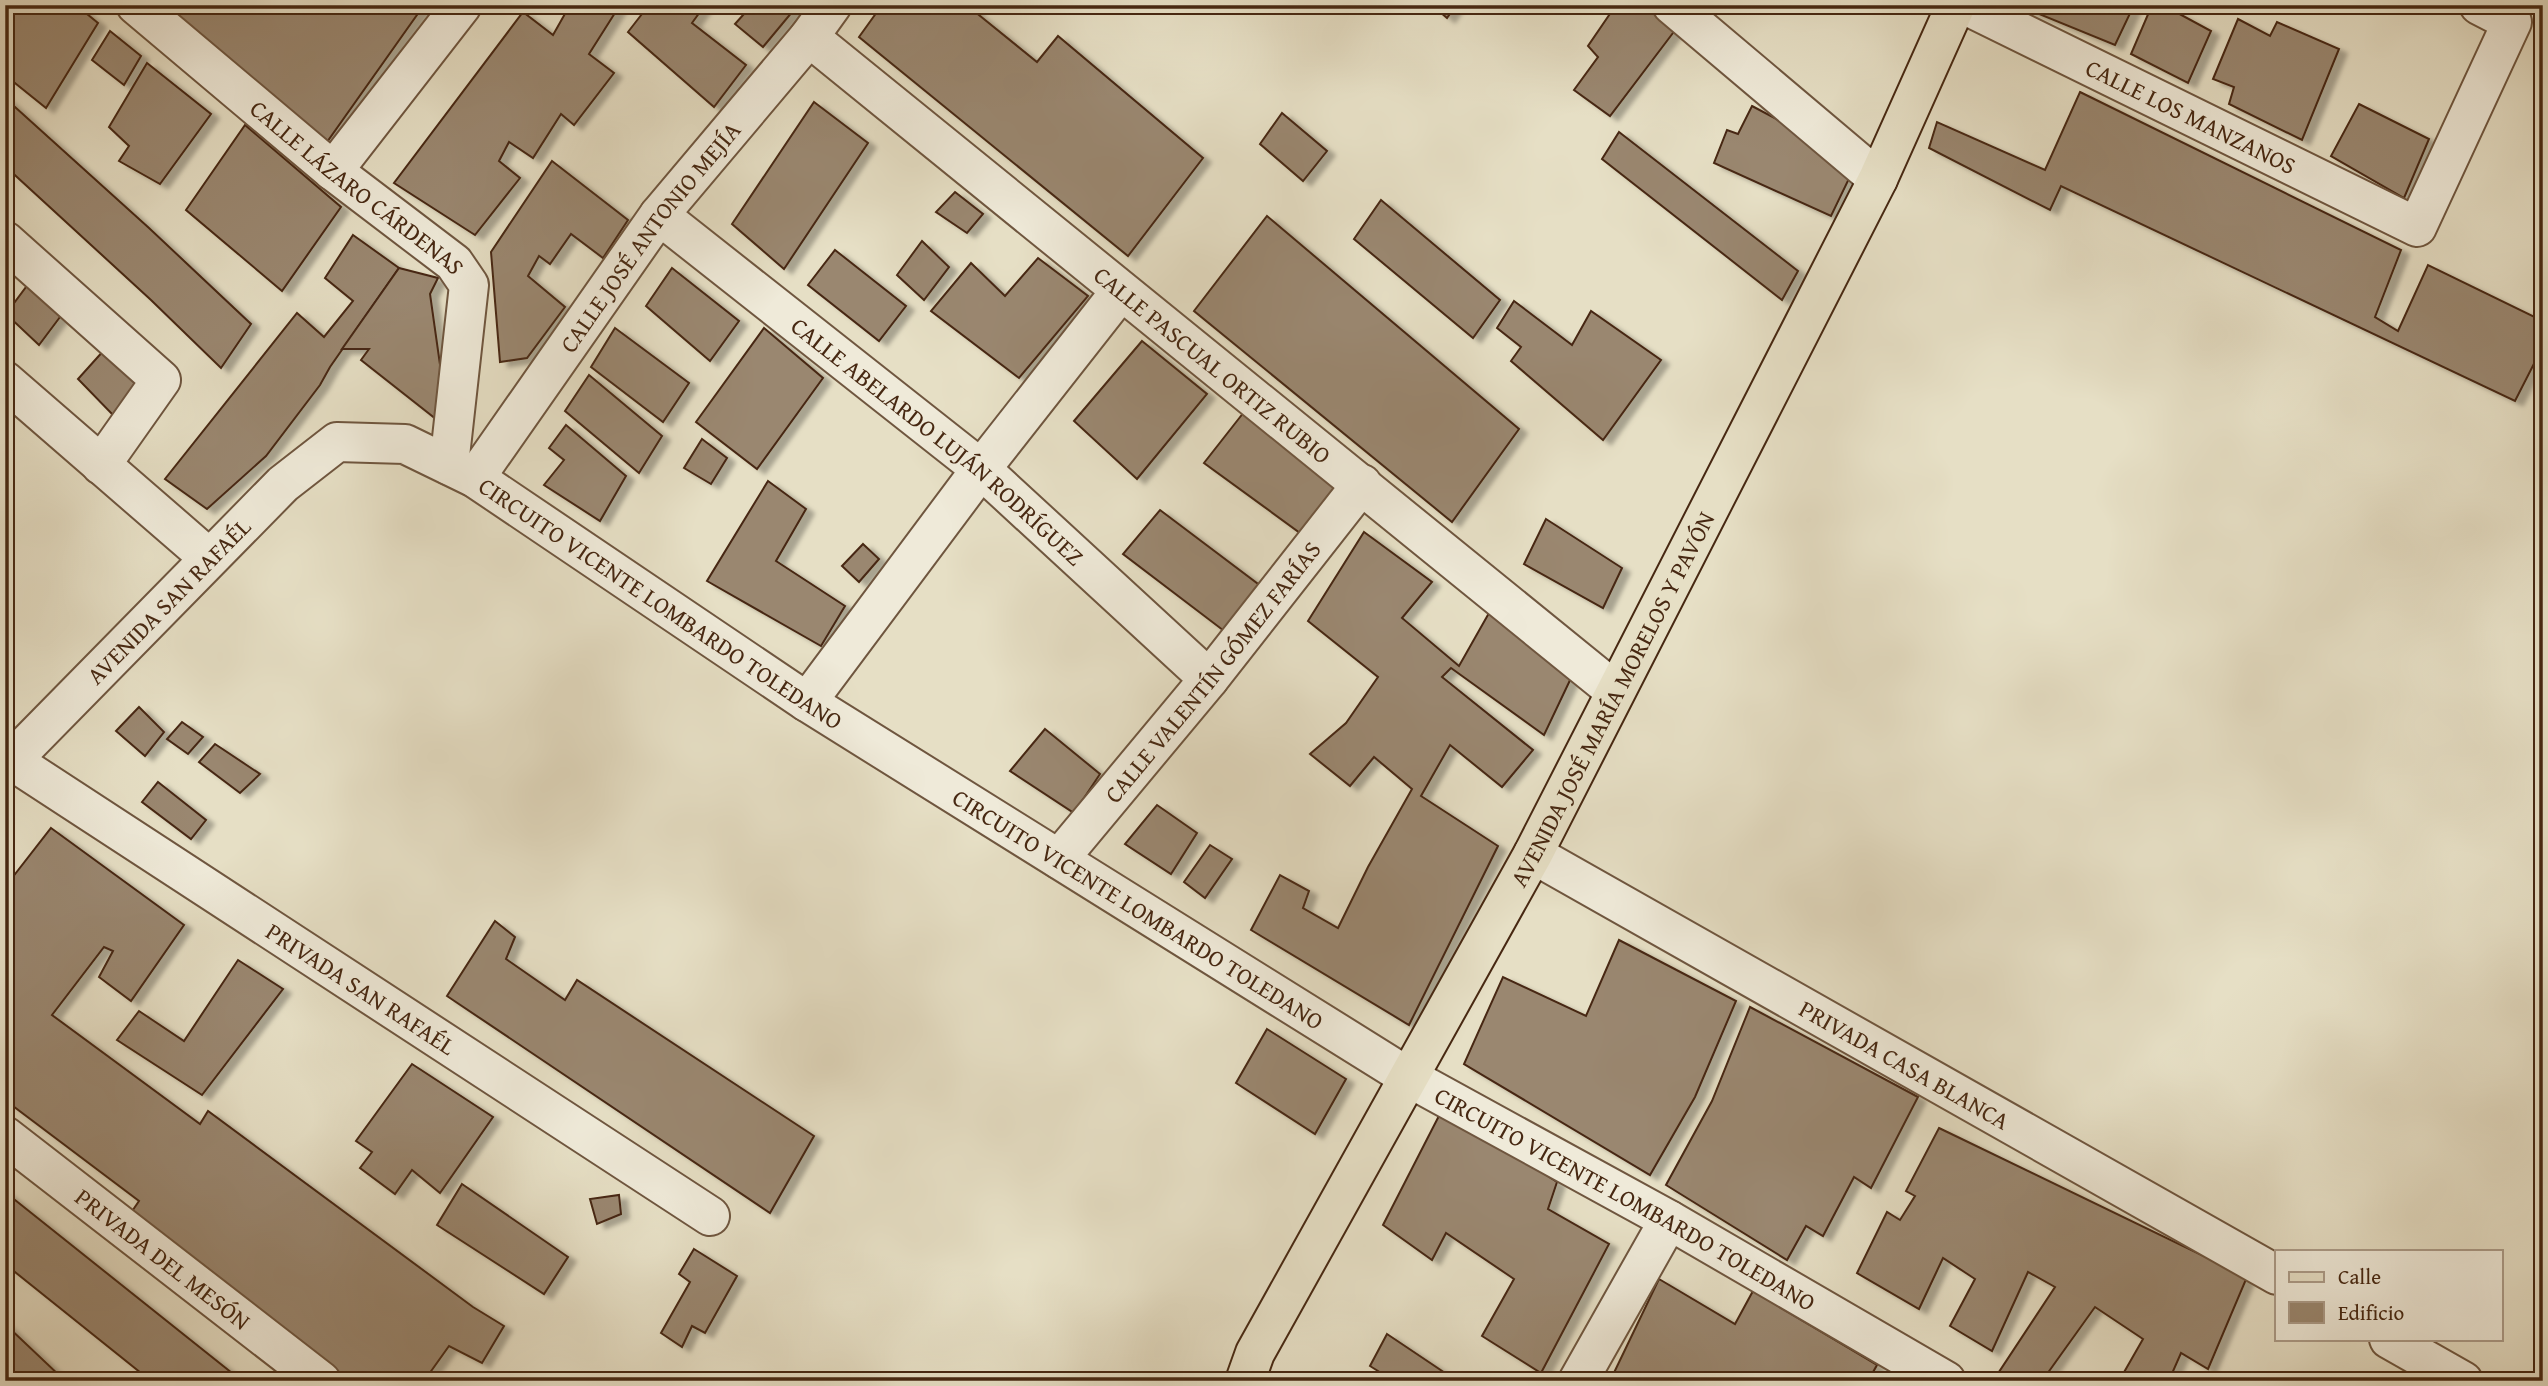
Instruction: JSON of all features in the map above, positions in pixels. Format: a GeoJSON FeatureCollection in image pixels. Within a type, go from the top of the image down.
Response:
{"type":"FeatureCollection","features":[{"type":"Feature","properties":{"kind":"main road","name":"AVENIDA JOSÉ MARÍA MORELOS Y PAVÓN"},"geometry":{"type":"LineString","coordinates":[[1245,1381],[1255,1353],[1534,854],[1878,180],[1956,5]]}},
{"type":"Feature","properties":{"kind":"street","name":"CALLE LÁZARO CÁRDENAS"},"geometry":{"type":"LineString","coordinates":[[136,5],[333,171],[454,263],[469,285],[462,471]]}},
{"type":"Feature","properties":{"kind":"street"},"geometry":{"type":"LineString","coordinates":[[333,171],[462,5]]}},
{"type":"Feature","properties":{"kind":"street","name":"CALLE JOSÉ ANTONIO MEJÍA"},"geometry":{"type":"LineString","coordinates":[[462,471],[659,215],[809,37],[832,5]]}},
{"type":"Feature","properties":{"kind":"street"},"geometry":{"type":"LineString","coordinates":[[1672,5],[1878,180]]}},
{"type":"Feature","properties":{"kind":"street","name":"CALLE LOS MANZANOS"},"geometry":{"type":"LineString","coordinates":[[1965,5],[2417,227],[2512,22],[2479,5]]}},
{"type":"Feature","properties":{"kind":"street","name":"CALLE PASCUAL ORTIZ RUBIO"},"geometry":{"type":"LineString","coordinates":[[809,37],[1615,691]]}},
{"type":"Feature","properties":{"kind":"street","name":"CALLE ABELARDO LUJÁN RODRÍGUEZ"},"geometry":{"type":"LineString","coordinates":[[659,215],[981,469],[1209,678]]}},
{"type":"Feature","properties":{"kind":"street"},"geometry":{"type":"LineString","coordinates":[[5,241],[161,380],[100,465]]}},
{"type":"Feature","properties":{"kind":"street"},"geometry":{"type":"LineString","coordinates":[[807,702],[981,469],[1120,292]]}},
{"type":"Feature","properties":{"kind":"street"},"geometry":{"type":"LineString","coordinates":[[5,380],[209,558]]}},
{"type":"Feature","properties":{"kind":"street","name":"CIRCUITO VICENTE LOMBARDO TOLEDANO"},"geometry":{"type":"LineString","coordinates":[[337,442],[405,444],[462,471],[807,702],[1408,1077],[1669,1220],[1946,1381]]}},
{"type":"Feature","properties":{"kind":"street","name":"AVENIDA SAN RAFAÉL"},"geometry":{"type":"LineString","coordinates":[[8,764],[283,484],[337,442]]}},
{"type":"Feature","properties":{"kind":"street","name":"CALLE VALENTÍN GÓMEZ FARÍAS"},"geometry":{"type":"LineString","coordinates":[[1059,859],[1209,678],[1362,484]]}},
{"type":"Feature","properties":{"kind":"street","name":"PRIVADA SAN RAFAÉL"},"geometry":{"type":"LineString","coordinates":[[8,764],[710,1216]]}},
{"type":"Feature","properties":{"kind":"street","name":"PRIVADA CASA BLANCA"},"geometry":{"type":"LineString","coordinates":[[1534,854],[2275,1274]]}},
{"type":"Feature","properties":{"kind":"street","name":"PRIVADA DEL MESÓN"},"geometry":{"type":"LineString","coordinates":[[5,1136],[321,1381]]}},
{"type":"Feature","properties":{"kind":"street"},"geometry":{"type":"LineString","coordinates":[[1578,1381],[1669,1220]]}},
{"type":"Feature","properties":{"kind":"street"},"geometry":{"type":"LineString","coordinates":[[2391,1340],[2463,1381]]}},
{"type":"Feature","properties":{"kind":"building"},"geometry":{"type":"Polygon","coordinates":[[[5,5],[76,5],[98,23],[46,108],[5,75],[5,5]]]}},
{"type":"Feature","properties":{"kind":"building"},"geometry":{"type":"Polygon","coordinates":[[[151,5],[424,5],[327,142],[151,5]]]}},
{"type":"Feature","properties":{"kind":"building"},"geometry":{"type":"Polygon","coordinates":[[[558,5],[620,5],[589,54],[614,73],[574,125],[561,114],[533,158],[509,142],[499,161],[520,178],[475,235],[394,183],[523,12],[553,35],[566,12],[558,5]]]}},
{"type":"Feature","properties":{"kind":"building"},"geometry":{"type":"Polygon","coordinates":[[[649,5],[705,5],[692,23],[746,65],[714,107],[628,32],[649,5]]]}},
{"type":"Feature","properties":{"kind":"building"},"geometry":{"type":"Polygon","coordinates":[[[752,5],[798,5],[763,47],[735,24],[752,5]]]}},
{"type":"Feature","properties":{"kind":"building"},"geometry":{"type":"Polygon","coordinates":[[[882,5],[977,5],[974,11],[1037,62],[1058,36],[1203,158],[1128,256],[859,37],[882,5]]]}},
{"type":"Feature","properties":{"kind":"building"},"geometry":{"type":"Polygon","coordinates":[[[1432,5],[1456,5],[1447,18],[1432,5]]]}},
{"type":"Feature","properties":{"kind":"building"},"geometry":{"type":"Polygon","coordinates":[[[1616,5],[1655,5],[1679,25],[1610,116],[1574,90],[1598,57],[1588,46],[1616,5]]]}},
{"type":"Feature","properties":{"kind":"building"},"geometry":{"type":"Polygon","coordinates":[[[2017,5],[2134,5],[2115,45],[2017,5]]]}},
{"type":"Feature","properties":{"kind":"building"},"geometry":{"type":"Polygon","coordinates":[[[2152,5],[2163,5],[2211,31],[2188,83],[2131,54],[2152,5]]]}},
{"type":"Feature","properties":{"kind":"building"},"geometry":{"type":"Polygon","coordinates":[[[2238,19],[2270,36],[2277,22],[2339,49],[2302,140],[2229,104],[2234,87],[2213,79],[2238,19]]]}},
{"type":"Feature","properties":{"kind":"building"},"geometry":{"type":"Polygon","coordinates":[[[110,31],[141,56],[124,85],[92,60],[110,31]]]}},
{"type":"Feature","properties":{"kind":"building"},"geometry":{"type":"Polygon","coordinates":[[[147,63],[211,114],[160,184],[119,161],[129,146],[109,127],[147,63]]]}},
{"type":"Feature","properties":{"kind":"building"},"geometry":{"type":"Polygon","coordinates":[[[2080,92],[2401,250],[2375,317],[2398,331],[2428,265],[2543,321],[2543,346],[2515,401],[2061,186],[2050,210],[1929,148],[1937,122],[2045,170],[2080,92]]]}},
{"type":"Feature","properties":{"kind":"building"},"geometry":{"type":"Polygon","coordinates":[[[5,98],[251,324],[221,368],[5,166],[5,98]]]}},
{"type":"Feature","properties":{"kind":"building"},"geometry":{"type":"Polygon","coordinates":[[[814,102],[868,143],[784,269],[732,224],[814,102]]]}},
{"type":"Feature","properties":{"kind":"building"},"geometry":{"type":"Polygon","coordinates":[[[2359,104],[2429,139],[2404,198],[2331,156],[2359,104]]]}},
{"type":"Feature","properties":{"kind":"building"},"geometry":{"type":"Polygon","coordinates":[[[1752,106],[1857,162],[1831,216],[1714,163],[1727,130],[1738,134],[1752,106]]]}},
{"type":"Feature","properties":{"kind":"building"},"geometry":{"type":"Polygon","coordinates":[[[1282,113],[1327,151],[1303,181],[1260,144],[1282,113]]]}},
{"type":"Feature","properties":{"kind":"building"},"geometry":{"type":"Polygon","coordinates":[[[245,125],[341,207],[282,291],[186,210],[245,125]]]}},
{"type":"Feature","properties":{"kind":"building"},"geometry":{"type":"Polygon","coordinates":[[[1619,132],[1798,271],[1782,300],[1602,159],[1619,132]]]}},
{"type":"Feature","properties":{"kind":"building"},"geometry":{"type":"Polygon","coordinates":[[[552,161],[628,220],[603,258],[571,234],[550,264],[539,256],[528,276],[565,307],[527,358],[500,362],[491,252],[552,161]]]}},
{"type":"Feature","properties":{"kind":"building"},"geometry":{"type":"Polygon","coordinates":[[[955,192],[983,214],[967,233],[936,212],[955,192]]]}},
{"type":"Feature","properties":{"kind":"building"},"geometry":{"type":"Polygon","coordinates":[[[1381,200],[1500,300],[1473,338],[1354,239],[1381,200]]]}},
{"type":"Feature","properties":{"kind":"building"},"geometry":{"type":"Polygon","coordinates":[[[1267,216],[1519,429],[1452,522],[1194,311],[1267,216]]]}},
{"type":"Feature","properties":{"kind":"building"},"geometry":{"type":"Polygon","coordinates":[[[353,235],[399,268],[320,385],[266,456],[207,509],[165,479],[297,313],[324,337],[353,301],[325,278],[353,235]]]}},
{"type":"Feature","properties":{"kind":"building"},"geometry":{"type":"Polygon","coordinates":[[[922,241],[949,267],[924,300],[897,275],[922,241]]]}},
{"type":"Feature","properties":{"kind":"building"},"geometry":{"type":"Polygon","coordinates":[[[835,250],[906,306],[879,341],[808,285],[835,250]]]}},
{"type":"Feature","properties":{"kind":"building"},"geometry":{"type":"Polygon","coordinates":[[[1038,258],[1088,296],[1019,378],[931,311],[971,263],[1005,296],[1038,258]]]}},
{"type":"Feature","properties":{"kind":"building"},"geometry":{"type":"Polygon","coordinates":[[[399,268],[438,278],[430,294],[447,414],[441,423],[361,360],[369,349],[342,349],[399,268]]]}},
{"type":"Feature","properties":{"kind":"building"},"geometry":{"type":"Polygon","coordinates":[[[672,268],[739,321],[710,361],[646,306],[672,268]]]}},
{"type":"Feature","properties":{"kind":"building"},"geometry":{"type":"Polygon","coordinates":[[[29,283],[63,313],[39,345],[6,314],[29,283]]]}},
{"type":"Feature","properties":{"kind":"building"},"geometry":{"type":"Polygon","coordinates":[[[1514,301],[1572,345],[1591,311],[1661,360],[1603,440],[1511,361],[1521,347],[1497,328],[1514,301]]]}},
{"type":"Feature","properties":{"kind":"building"},"geometry":{"type":"Polygon","coordinates":[[[615,328],[689,383],[663,422],[591,367],[615,328]]]}},
{"type":"Feature","properties":{"kind":"building"},"geometry":{"type":"Polygon","coordinates":[[[764,328],[823,378],[757,469],[696,422],[764,328]]]}},
{"type":"Feature","properties":{"kind":"building"},"geometry":{"type":"Polygon","coordinates":[[[1142,341],[1207,394],[1137,479],[1074,421],[1142,341]]]}},
{"type":"Feature","properties":{"kind":"building"},"geometry":{"type":"Polygon","coordinates":[[[105,349],[138,381],[113,415],[78,379],[105,349]]]}},
{"type":"Feature","properties":{"kind":"building"},"geometry":{"type":"Polygon","coordinates":[[[589,375],[662,436],[639,473],[565,411],[589,375]]]}},
{"type":"Feature","properties":{"kind":"building"},"geometry":{"type":"Polygon","coordinates":[[[1244,412],[1349,488],[1311,541],[1204,463],[1244,412]]]}},
{"type":"Feature","properties":{"kind":"building"},"geometry":{"type":"Polygon","coordinates":[[[566,425],[626,476],[600,521],[544,485],[564,460],[549,448],[566,425]]]}},
{"type":"Feature","properties":{"kind":"building"},"geometry":{"type":"Polygon","coordinates":[[[702,439],[727,458],[711,484],[684,468],[702,439]]]}},
{"type":"Feature","properties":{"kind":"building"},"geometry":{"type":"Polygon","coordinates":[[[768,481],[806,509],[776,561],[845,606],[821,646],[707,581],[768,481]]]}},
{"type":"Feature","properties":{"kind":"building"},"geometry":{"type":"Polygon","coordinates":[[[1160,510],[1270,593],[1232,637],[1123,554],[1160,510]]]}},
{"type":"Feature","properties":{"kind":"building"},"geometry":{"type":"Polygon","coordinates":[[[1546,519],[1622,568],[1603,608],[1524,564],[1546,519]]]}},
{"type":"Feature","properties":{"kind":"building"},"geometry":{"type":"Polygon","coordinates":[[[1364,532],[1432,582],[1402,618],[1459,666],[1489,613],[1572,676],[1544,735],[1451,668],[1442,677],[1533,750],[1502,787],[1450,745],[1421,796],[1498,846],[1409,1025],[1251,930],[1280,875],[1309,891],[1303,908],[1338,928],[1368,867],[1412,789],[1374,757],[1350,786],[1310,754],[1346,723],[1378,677],[1308,621],[1364,532]]]}},
{"type":"Feature","properties":{"kind":"building"},"geometry":{"type":"Polygon","coordinates":[[[863,544],[879,559],[859,582],[842,566],[863,544]]]}},
{"type":"Feature","properties":{"kind":"building"},"geometry":{"type":"Polygon","coordinates":[[[139,707],[164,732],[145,756],[116,731],[139,707]]]}},
{"type":"Feature","properties":{"kind":"building"},"geometry":{"type":"Polygon","coordinates":[[[182,722],[203,737],[188,754],[167,739],[182,722]]]}},
{"type":"Feature","properties":{"kind":"building"},"geometry":{"type":"Polygon","coordinates":[[[1045,729],[1100,774],[1074,813],[1010,771],[1045,729]]]}},
{"type":"Feature","properties":{"kind":"building"},"geometry":{"type":"Polygon","coordinates":[[[215,744],[260,774],[240,793],[199,762],[215,744]]]}},
{"type":"Feature","properties":{"kind":"building"},"geometry":{"type":"Polygon","coordinates":[[[158,782],[206,820],[191,839],[142,802],[158,782]]]}},
{"type":"Feature","properties":{"kind":"building"},"geometry":{"type":"Polygon","coordinates":[[[1157,805],[1197,833],[1171,874],[1125,844],[1157,805]]]}},
{"type":"Feature","properties":{"kind":"building"},"geometry":{"type":"Polygon","coordinates":[[[51,828],[184,925],[131,1001],[99,977],[113,951],[104,947],[52,1015],[200,1124],[208,1111],[473,1307],[504,1326],[482,1363],[449,1346],[424,1381],[327,1381],[126,1220],[139,1201],[5,1100],[5,887],[51,828]]]}},
{"type":"Feature","properties":{"kind":"building"},"geometry":{"type":"Polygon","coordinates":[[[1210,845],[1232,859],[1205,898],[1184,882],[1210,845]]]}},
{"type":"Feature","properties":{"kind":"building"},"geometry":{"type":"Polygon","coordinates":[[[495,921],[515,937],[506,959],[565,1000],[577,980],[814,1136],[770,1213],[447,996],[495,921]]]}},
{"type":"Feature","properties":{"kind":"building"},"geometry":{"type":"Polygon","coordinates":[[[1619,940],[1736,1001],[1695,1097],[1650,1175],[1464,1064],[1503,977],[1586,1016],[1619,940]]]}},
{"type":"Feature","properties":{"kind":"building"},"geometry":{"type":"Polygon","coordinates":[[[238,960],[283,989],[202,1095],[117,1040],[139,1011],[184,1041],[238,960]]]}},
{"type":"Feature","properties":{"kind":"building"},"geometry":{"type":"Polygon","coordinates":[[[1750,1007],[1918,1097],[1871,1188],[1854,1177],[1823,1236],[1806,1226],[1787,1260],[1666,1185],[1712,1101],[1750,1007]]]}},
{"type":"Feature","properties":{"kind":"building"},"geometry":{"type":"Polygon","coordinates":[[[1267,1029],[1346,1079],[1315,1134],[1236,1083],[1267,1029]]]}},
{"type":"Feature","properties":{"kind":"building"},"geometry":{"type":"Polygon","coordinates":[[[412,1064],[493,1117],[440,1193],[412,1170],[395,1194],[360,1168],[372,1152],[356,1141],[412,1064]]]}},
{"type":"Feature","properties":{"kind":"building"},"geometry":{"type":"Polygon","coordinates":[[[1443,1108],[1557,1182],[1548,1209],[1609,1244],[1541,1373],[1482,1336],[1514,1279],[1446,1233],[1432,1260],[1383,1225],[1443,1108]]]}},
{"type":"Feature","properties":{"kind":"building"},"geometry":{"type":"Polygon","coordinates":[[[1939,1128],[2247,1277],[2208,1369],[2181,1353],[2170,1378],[2175,1381],[2119,1381],[2143,1339],[2095,1307],[2042,1381],[2008,1381],[1997,1375],[2055,1287],[2028,1272],[1992,1351],[1950,1326],[1975,1279],[1943,1258],[1919,1309],[1857,1273],[1887,1212],[1900,1220],[1915,1196],[1906,1191],[1939,1128]]]}},
{"type":"Feature","properties":{"kind":"building"},"geometry":{"type":"Polygon","coordinates":[[[462,1184],[568,1257],[544,1294],[437,1225],[462,1184]]]}},
{"type":"Feature","properties":{"kind":"building"},"geometry":{"type":"Polygon","coordinates":[[[5,1192],[242,1381],[151,1381],[5,1264],[5,1192]]]}},
{"type":"Feature","properties":{"kind":"building"},"geometry":{"type":"Polygon","coordinates":[[[619,1195],[621,1214],[597,1224],[590,1199],[619,1195]]]}},
{"type":"Feature","properties":{"kind":"building"},"geometry":{"type":"Polygon","coordinates":[[[694,1249],[737,1276],[705,1333],[692,1326],[682,1347],[661,1333],[690,1282],[679,1274],[694,1249]]]}},
{"type":"Feature","properties":{"kind":"building"},"geometry":{"type":"Polygon","coordinates":[[[1659,1279],[1735,1324],[1753,1291],[1877,1365],[1868,1381],[1610,1381],[1659,1279]]]}},
{"type":"Feature","properties":{"kind":"building"},"geometry":{"type":"Polygon","coordinates":[[[5,1324],[60,1376],[56,1381],[5,1381],[5,1324]]]}},
{"type":"Feature","properties":{"kind":"building"},"geometry":{"type":"Polygon","coordinates":[[[1387,1334],[1457,1381],[1394,1381],[1370,1366],[1387,1334]]]}}]}
